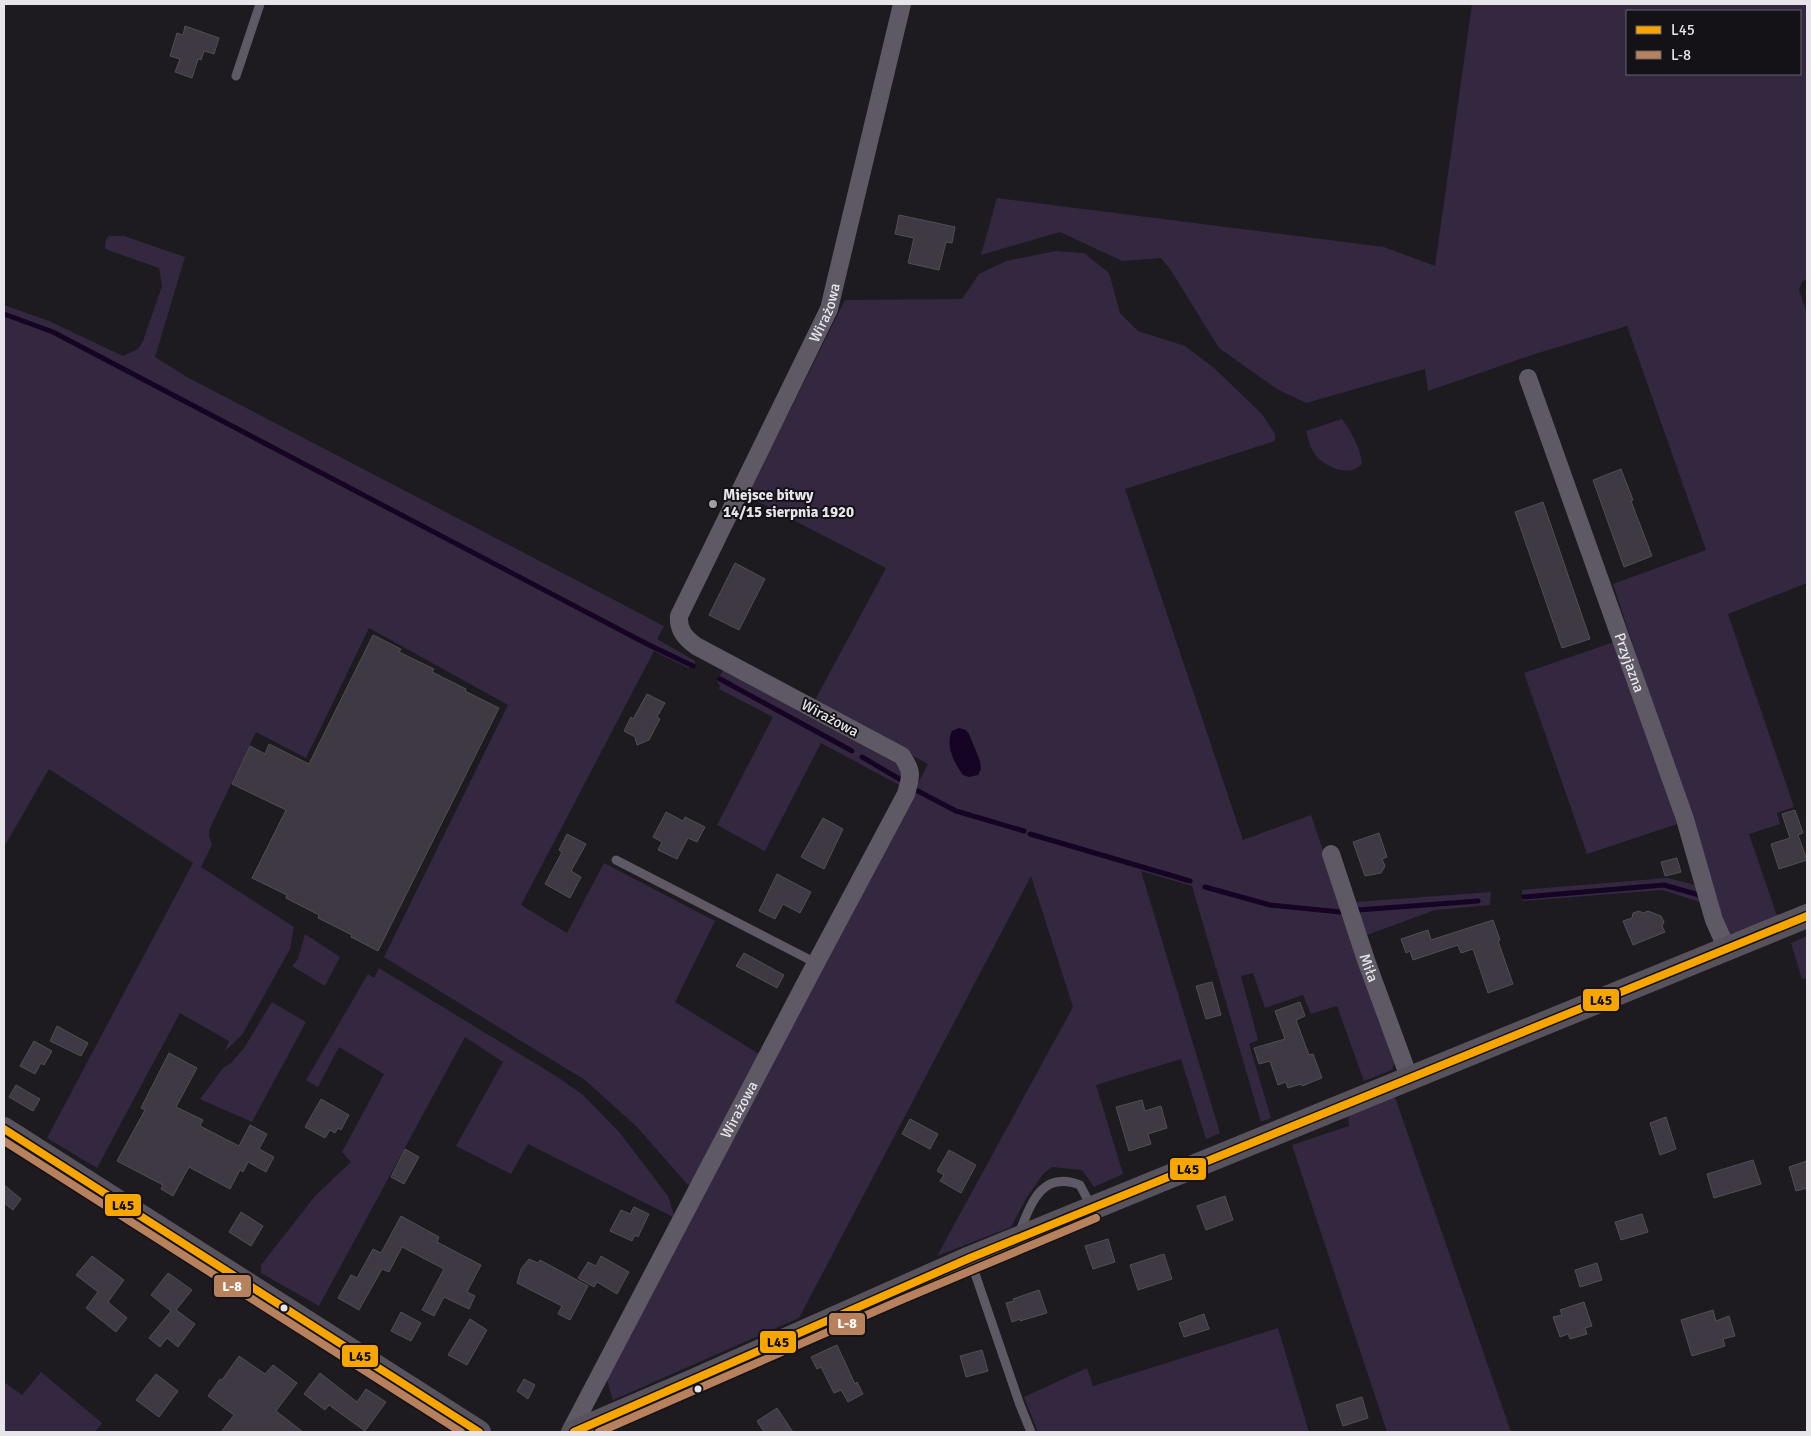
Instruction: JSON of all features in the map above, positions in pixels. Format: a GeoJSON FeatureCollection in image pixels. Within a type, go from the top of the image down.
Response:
{"type":"FeatureCollection","features":[{"type":"Feature","properties":{"kind":"street","name":"Wirażowa"},"geometry":{"type":"LineString","coordinates":[[570,1432],[906,794],[912,775],[902,756],[696,646],[685,638],[681,630],[680,616],[829,309],[902,4]]}},
{"type":"Feature","properties":{"kind":"street","name":"Przyjazna"},"geometry":{"type":"LineString","coordinates":[[1528,378],[1685,819],[1714,920],[1727,949]]}},
{"type":"Feature","properties":{"kind":"street","name":"Miła"},"geometry":{"type":"LineString","coordinates":[[1331,854],[1367,962],[1410,1080]]}},
{"type":"Feature","properties":{"kind":"street"},"geometry":{"type":"LineString","coordinates":[[574,1432],[693,1382],[970,1258],[1410,1080],[1807,916]]}},
{"type":"Feature","properties":{"kind":"street"},"geometry":{"type":"LineString","coordinates":[[4,1129],[479,1432]]}},
{"type":"Feature","properties":{"kind":"lane"},"geometry":{"type":"LineString","coordinates":[[236,76],[260,4]]}},
{"type":"Feature","properties":{"kind":"lane"},"geometry":{"type":"LineString","coordinates":[[616,860],[816,963]]}},
{"type":"Feature","properties":{"kind":"lane"},"geometry":{"type":"LineString","coordinates":[[1016,1240],[1036,1196],[1043,1188],[1056,1182],[1069,1181],[1080,1185],[1092,1209]]}},
{"type":"Feature","properties":{"kind":"lane"},"geometry":{"type":"LineString","coordinates":[[970,1258],[1031,1432]]}},
{"type":"Feature","properties":{"kind":"shaded area"},"geometry":{"type":"Polygon","coordinates":[[[1472,4],[1807,4],[1807,279],[1802,281],[1799,290],[1807,313],[1807,583],[1728,614],[1794,807],[1777,813],[1780,824],[1749,834],[1777,916],[1728,935],[1613,584],[1706,550],[1627,326],[1535,354],[1428,391],[1425,369],[1306,403],[1277,389],[1219,348],[1170,269],[1161,258],[1122,261],[1060,232],[981,255],[997,198],[1384,247],[1435,266],[1472,4]]]}},
{"type":"Feature","properties":{"kind":"shaded area"},"geometry":{"type":"Polygon","coordinates":[[[109,236],[124,236],[185,257],[155,357],[187,377],[664,626],[657,639],[695,661],[695,665],[688,668],[654,651],[521,905],[567,933],[604,863],[715,921],[675,1002],[759,1054],[694,1181],[688,1185],[637,1127],[585,1080],[384,957],[508,705],[369,628],[306,758],[256,732],[210,828],[209,836],[212,845],[201,867],[294,927],[290,949],[242,1035],[225,1051],[229,1041],[180,1013],[97,1168],[47,1138],[193,863],[49,769],[4,847],[4,305],[49,321],[123,356],[138,349],[143,341],[162,286],[159,268],[105,249],[106,239],[109,236]]]}},
{"type":"Feature","properties":{"kind":"shaded area"},"geometry":{"type":"Polygon","coordinates":[[[1056,251],[1084,253],[1109,273],[1120,313],[1138,331],[1185,346],[1214,368],[1262,414],[1275,434],[1275,441],[1125,489],[1243,840],[1311,815],[1395,1061],[1392,1070],[1364,1081],[1337,1006],[1311,1014],[1303,995],[1265,1008],[1253,973],[1241,976],[1258,1040],[1249,1044],[1271,1118],[1261,1122],[1192,886],[1141,871],[1220,1133],[1206,1139],[1181,1059],[1096,1085],[1123,1174],[1094,1187],[1082,1170],[1052,1167],[1044,1173],[1027,1197],[1011,1227],[937,1256],[1073,1007],[1031,876],[799,1318],[613,1400],[606,1377],[928,764],[814,702],[886,568],[747,496],[845,300],[962,299],[979,274],[1006,261],[1056,251]]]}},
{"type":"Feature","properties":{"kind":"shaded area"},"geometry":{"type":"Polygon","coordinates":[[[1342,419],[1355,440],[1362,464],[1347,471],[1336,469],[1321,461],[1313,451],[1306,431],[1342,419]]]}},
{"type":"Feature","properties":{"kind":"shaded area"},"geometry":{"type":"Polygon","coordinates":[[[1614,642],[1677,824],[1587,854],[1524,673],[1614,642]]]}},
{"type":"Feature","properties":{"kind":"shaded area"},"geometry":{"type":"Polygon","coordinates":[[[723,670],[899,765],[904,775],[899,785],[821,743],[765,851],[717,825],[773,717],[719,689],[720,686],[717,681],[723,670]]]}},
{"type":"Feature","properties":{"kind":"shaded area"},"geometry":{"type":"Polygon","coordinates":[[[959,728],[966,730],[969,734],[980,761],[981,769],[978,775],[969,777],[963,775],[956,765],[950,748],[950,736],[952,731],[959,728]]]}},
{"type":"Feature","properties":{"kind":"shaded area"},"geometry":{"type":"Polygon","coordinates":[[[1667,878],[1699,886],[1703,903],[1662,890],[1523,901],[1522,890],[1667,878]]]}},
{"type":"Feature","properties":{"kind":"shaded area"},"geometry":{"type":"Polygon","coordinates":[[[1491,892],[1490,905],[1435,910],[1367,935],[1355,902],[1491,892]]]}},
{"type":"Feature","properties":{"kind":"shaded area"},"geometry":{"type":"Polygon","coordinates":[[[305,934],[340,957],[325,986],[292,966],[298,959],[305,934]]]}},
{"type":"Feature","properties":{"kind":"shaded area"},"geometry":{"type":"Polygon","coordinates":[[[1807,936],[1807,978],[1802,979],[1791,943],[1807,936]]]}},
{"type":"Feature","properties":{"kind":"shaded area"},"geometry":{"type":"Polygon","coordinates":[[[379,968],[559,1078],[583,1095],[620,1133],[668,1196],[675,1218],[528,1144],[511,1174],[456,1146],[503,1062],[465,1037],[319,1306],[261,1273],[261,1265],[315,1196],[351,1162],[342,1152],[384,1074],[339,1047],[318,1087],[306,1080],[368,974],[374,978],[379,968]]]}},
{"type":"Feature","properties":{"kind":"shaded area"},"geometry":{"type":"Polygon","coordinates":[[[272,1002],[306,1022],[252,1122],[200,1099],[223,1068],[231,1063],[244,1048],[272,1002]]]}},
{"type":"Feature","properties":{"kind":"shaded area"},"geometry":{"type":"Polygon","coordinates":[[[1395,1097],[1511,1432],[1387,1432],[1292,1145],[1349,1126],[1348,1114],[1395,1097]]]}},
{"type":"Feature","properties":{"kind":"shaded area"},"geometry":{"type":"Polygon","coordinates":[[[1278,1328],[1309,1432],[1038,1432],[1024,1397],[1087,1368],[1093,1386],[1278,1328]]]}},
{"type":"Feature","properties":{"kind":"shaded area"},"geometry":{"type":"Polygon","coordinates":[[[41,1372],[102,1423],[95,1432],[4,1432],[4,1382],[22,1395],[41,1372]]]}},
{"type":"Feature","properties":{"kind":"building"},"geometry":{"type":"Polygon","coordinates":[[[185,26],[219,38],[214,54],[204,51],[201,60],[198,59],[192,78],[175,72],[180,59],[170,56],[177,33],[183,35],[185,26]]]}},
{"type":"Feature","properties":{"kind":"building"},"geometry":{"type":"Polygon","coordinates":[[[899,215],[955,227],[952,243],[946,242],[939,270],[908,263],[914,238],[895,234],[899,215]]]}},
{"type":"Feature","properties":{"kind":"building"},"geometry":{"type":"Polygon","coordinates":[[[1621,469],[1652,556],[1624,567],[1593,480],[1621,469]]]}},
{"type":"Feature","properties":{"kind":"building"},"geometry":{"type":"Polygon","coordinates":[[[1543,502],[1590,639],[1562,648],[1515,512],[1543,502]]]}},
{"type":"Feature","properties":{"kind":"building"},"geometry":{"type":"Polygon","coordinates":[[[735,563],[765,579],[739,630],[709,615],[735,563]]]}},
{"type":"Feature","properties":{"kind":"building"},"geometry":{"type":"Polygon","coordinates":[[[373,635],[401,649],[399,652],[434,669],[432,672],[499,708],[378,951],[318,918],[319,915],[286,898],[287,895],[252,878],[286,810],[232,784],[250,746],[265,754],[269,744],[309,764],[373,635]]]}},
{"type":"Feature","properties":{"kind":"building"},"geometry":{"type":"Polygon","coordinates":[[[647,694],[665,703],[657,717],[660,719],[649,740],[637,745],[635,737],[624,731],[647,694]]]}},
{"type":"Feature","properties":{"kind":"building"},"geometry":{"type":"Polygon","coordinates":[[[1795,810],[1803,833],[1798,835],[1807,860],[1779,869],[1771,844],[1790,838],[1782,814],[1795,810]]]}},
{"type":"Feature","properties":{"kind":"building"},"geometry":{"type":"Polygon","coordinates":[[[666,812],[683,821],[685,817],[705,827],[697,842],[688,838],[677,859],[658,850],[662,842],[653,837],[666,812]]]}},
{"type":"Feature","properties":{"kind":"building"},"geometry":{"type":"Polygon","coordinates":[[[823,818],[843,829],[824,869],[801,857],[823,818]]]}},
{"type":"Feature","properties":{"kind":"building"},"geometry":{"type":"Polygon","coordinates":[[[1379,833],[1387,857],[1382,859],[1385,866],[1381,873],[1365,876],[1353,842],[1379,833]]]}},
{"type":"Feature","properties":{"kind":"building"},"geometry":{"type":"Polygon","coordinates":[[[567,834],[586,844],[571,871],[581,877],[570,898],[545,884],[562,852],[559,850],[567,834]]]}},
{"type":"Feature","properties":{"kind":"building"},"geometry":{"type":"Polygon","coordinates":[[[1677,858],[1681,872],[1665,876],[1661,862],[1677,858]]]}},
{"type":"Feature","properties":{"kind":"building"},"geometry":{"type":"Polygon","coordinates":[[[777,874],[811,892],[800,913],[783,904],[775,919],[759,911],[777,874]]]}},
{"type":"Feature","properties":{"kind":"building"},"geometry":{"type":"Polygon","coordinates":[[[1639,911],[1643,913],[1648,911],[1661,916],[1665,932],[1633,945],[1623,921],[1632,918],[1633,913],[1639,911]]]}},
{"type":"Feature","properties":{"kind":"building"},"geometry":{"type":"Polygon","coordinates":[[[1493,920],[1513,984],[1488,993],[1473,949],[1461,953],[1458,945],[1413,960],[1410,951],[1406,953],[1401,939],[1428,930],[1431,940],[1493,920]]]}},
{"type":"Feature","properties":{"kind":"building"},"geometry":{"type":"Polygon","coordinates":[[[744,953],[784,975],[777,988],[736,966],[744,953]]]}},
{"type":"Feature","properties":{"kind":"building"},"geometry":{"type":"Polygon","coordinates":[[[1212,982],[1221,1015],[1206,1019],[1196,986],[1212,982]]]}},
{"type":"Feature","properties":{"kind":"building"},"geometry":{"type":"Polygon","coordinates":[[[1300,1002],[1305,1016],[1296,1020],[1309,1055],[1313,1054],[1322,1078],[1302,1086],[1301,1084],[1288,1088],[1286,1082],[1278,1085],[1270,1061],[1259,1064],[1254,1048],[1285,1039],[1275,1011],[1300,1002]]]}},
{"type":"Feature","properties":{"kind":"building"},"geometry":{"type":"Polygon","coordinates":[[[57,1026],[88,1043],[81,1056],[50,1041],[57,1026]]]}},
{"type":"Feature","properties":{"kind":"building"},"geometry":{"type":"Polygon","coordinates":[[[34,1041],[52,1051],[44,1065],[41,1063],[35,1074],[20,1066],[34,1041]]]}},
{"type":"Feature","properties":{"kind":"building"},"geometry":{"type":"Polygon","coordinates":[[[169,1053],[197,1068],[176,1107],[203,1120],[200,1126],[239,1146],[250,1125],[267,1134],[259,1149],[274,1157],[266,1172],[248,1162],[243,1172],[240,1170],[230,1189],[189,1167],[173,1196],[161,1189],[163,1185],[117,1161],[145,1110],[141,1108],[169,1053]]]}},
{"type":"Feature","properties":{"kind":"building"},"geometry":{"type":"Polygon","coordinates":[[[16,1085],[40,1099],[33,1111],[9,1097],[16,1085]]]}},
{"type":"Feature","properties":{"kind":"building"},"geometry":{"type":"Polygon","coordinates":[[[321,1099],[349,1115],[341,1130],[338,1128],[335,1133],[330,1130],[325,1138],[305,1127],[321,1099]]]}},
{"type":"Feature","properties":{"kind":"building"},"geometry":{"type":"Polygon","coordinates":[[[1142,1100],[1145,1111],[1161,1106],[1167,1128],[1148,1134],[1151,1144],[1129,1151],[1116,1107],[1142,1100]]]}},
{"type":"Feature","properties":{"kind":"building"},"geometry":{"type":"Polygon","coordinates":[[[1666,1117],[1676,1149],[1660,1155],[1650,1123],[1666,1117]]]}},
{"type":"Feature","properties":{"kind":"building"},"geometry":{"type":"Polygon","coordinates":[[[910,1119],[938,1134],[930,1149],[902,1134],[910,1119]]]}},
{"type":"Feature","properties":{"kind":"building"},"geometry":{"type":"Polygon","coordinates":[[[405,1149],[419,1157],[404,1184],[391,1177],[405,1149]]]}},
{"type":"Feature","properties":{"kind":"building"},"geometry":{"type":"Polygon","coordinates":[[[949,1150],[976,1165],[961,1193],[940,1181],[944,1175],[937,1171],[949,1150]]]}},
{"type":"Feature","properties":{"kind":"building"},"geometry":{"type":"Polygon","coordinates":[[[1753,1160],[1761,1184],[1714,1198],[1707,1174],[1753,1160]]]}},
{"type":"Feature","properties":{"kind":"building"},"geometry":{"type":"Polygon","coordinates":[[[1807,1161],[1807,1188],[1796,1191],[1789,1167],[1807,1161]]]}},
{"type":"Feature","properties":{"kind":"building"},"geometry":{"type":"Polygon","coordinates":[[[4,1185],[21,1199],[13,1210],[4,1203],[4,1185]]]}},
{"type":"Feature","properties":{"kind":"building"},"geometry":{"type":"Polygon","coordinates":[[[1225,1196],[1233,1220],[1206,1230],[1197,1206],[1225,1196]]]}},
{"type":"Feature","properties":{"kind":"building"},"geometry":{"type":"Polygon","coordinates":[[[634,1207],[649,1214],[638,1237],[635,1235],[632,1241],[610,1231],[621,1210],[630,1214],[634,1207]]]}},
{"type":"Feature","properties":{"kind":"building"},"geometry":{"type":"Polygon","coordinates":[[[241,1212],[263,1226],[251,1246],[229,1232],[241,1212]]]}},
{"type":"Feature","properties":{"kind":"building"},"geometry":{"type":"Polygon","coordinates":[[[1642,1214],[1648,1232],[1621,1240],[1615,1222],[1642,1214]]]}},
{"type":"Feature","properties":{"kind":"building"},"geometry":{"type":"Polygon","coordinates":[[[401,1216],[439,1237],[437,1242],[481,1265],[467,1292],[475,1296],[469,1309],[444,1297],[434,1316],[422,1310],[444,1269],[402,1247],[389,1272],[382,1269],[359,1310],[338,1298],[351,1275],[357,1278],[373,1249],[381,1253],[401,1216]]]}},
{"type":"Feature","properties":{"kind":"building"},"geometry":{"type":"Polygon","coordinates":[[[1108,1239],[1115,1262],[1093,1269],[1085,1246],[1108,1239]]]}},
{"type":"Feature","properties":{"kind":"building"},"geometry":{"type":"Polygon","coordinates":[[[1164,1254],[1172,1279],[1138,1290],[1130,1265],[1164,1254]]]}},
{"type":"Feature","properties":{"kind":"building"},"geometry":{"type":"Polygon","coordinates":[[[92,1256],[124,1280],[108,1302],[127,1318],[116,1332],[86,1308],[98,1292],[76,1275],[92,1256]]]}},
{"type":"Feature","properties":{"kind":"building"},"geometry":{"type":"Polygon","coordinates":[[[601,1256],[629,1272],[617,1294],[597,1282],[594,1287],[578,1278],[588,1262],[596,1266],[601,1256]]]}},
{"type":"Feature","properties":{"kind":"building"},"geometry":{"type":"Polygon","coordinates":[[[529,1259],[538,1263],[540,1260],[588,1286],[570,1320],[558,1314],[562,1306],[517,1283],[521,1269],[529,1259]]]}},
{"type":"Feature","properties":{"kind":"building"},"geometry":{"type":"Polygon","coordinates":[[[1597,1263],[1602,1280],[1580,1287],[1575,1270],[1597,1263]]]}},
{"type":"Feature","properties":{"kind":"building"},"geometry":{"type":"Polygon","coordinates":[[[168,1273],[192,1290],[176,1310],[195,1324],[178,1347],[167,1338],[160,1347],[149,1338],[171,1311],[151,1295],[168,1273]]]}},
{"type":"Feature","properties":{"kind":"building"},"geometry":{"type":"Polygon","coordinates":[[[1039,1290],[1047,1313],[1012,1322],[1006,1303],[1039,1290]]]}},
{"type":"Feature","properties":{"kind":"building"},"geometry":{"type":"Polygon","coordinates":[[[1584,1302],[1592,1326],[1585,1328],[1587,1334],[1570,1339],[1568,1334],[1560,1337],[1553,1317],[1562,1315],[1560,1310],[1584,1302]]]}},
{"type":"Feature","properties":{"kind":"building"},"geometry":{"type":"Polygon","coordinates":[[[1713,1310],[1716,1321],[1729,1316],[1735,1336],[1723,1339],[1725,1346],[1692,1356],[1681,1320],[1713,1310]]]}},
{"type":"Feature","properties":{"kind":"building"},"geometry":{"type":"Polygon","coordinates":[[[401,1312],[421,1323],[411,1341],[391,1331],[401,1312]]]}},
{"type":"Feature","properties":{"kind":"building"},"geometry":{"type":"Polygon","coordinates":[[[1204,1314],[1209,1329],[1184,1337],[1179,1323],[1204,1314]]]}},
{"type":"Feature","properties":{"kind":"building"},"geometry":{"type":"Polygon","coordinates":[[[470,1319],[487,1330],[467,1365],[448,1355],[470,1319]]]}},
{"type":"Feature","properties":{"kind":"building"},"geometry":{"type":"Polygon","coordinates":[[[837,1345],[855,1384],[857,1382],[863,1394],[848,1402],[841,1390],[834,1393],[821,1367],[817,1369],[811,1357],[837,1345]]]}},
{"type":"Feature","properties":{"kind":"building"},"geometry":{"type":"Polygon","coordinates":[[[982,1350],[988,1371],[966,1377],[960,1356],[982,1350]]]}},
{"type":"Feature","properties":{"kind":"building"},"geometry":{"type":"Polygon","coordinates":[[[239,1356],[265,1374],[273,1365],[297,1383],[276,1411],[303,1432],[221,1432],[234,1415],[208,1396],[239,1356]]]}},
{"type":"Feature","properties":{"kind":"building"},"geometry":{"type":"Polygon","coordinates":[[[320,1373],[357,1402],[366,1389],[386,1402],[365,1431],[329,1405],[325,1410],[304,1394],[320,1373]]]}},
{"type":"Feature","properties":{"kind":"building"},"geometry":{"type":"Polygon","coordinates":[[[156,1374],[178,1391],[159,1417],[136,1400],[156,1374]]]}},
{"type":"Feature","properties":{"kind":"building"},"geometry":{"type":"Polygon","coordinates":[[[524,1379],[535,1385],[528,1399],[517,1391],[524,1379]]]}},
{"type":"Feature","properties":{"kind":"building"},"geometry":{"type":"Polygon","coordinates":[[[1362,1397],[1368,1418],[1343,1426],[1336,1405],[1362,1397]]]}},
{"type":"Feature","properties":{"kind":"building"},"geometry":{"type":"Polygon","coordinates":[[[777,1408],[793,1432],[764,1432],[757,1421],[777,1408]]]}},
{"type":"Feature","properties":{"kind":"waterway"},"geometry":{"type":"LineString","coordinates":[[4,314],[53,332],[647,644],[693,666]]}},
{"type":"Feature","properties":{"kind":"waterway"},"geometry":{"type":"LineString","coordinates":[[720,679],[852,751]]}},
{"type":"Feature","properties":{"kind":"waterway"},"geometry":{"type":"LineString","coordinates":[[862,757],[901,780]]}},
{"type":"Feature","properties":{"kind":"waterway"},"geometry":{"type":"LineString","coordinates":[[916,790],[956,811],[1024,831]]}},
{"type":"Feature","properties":{"kind":"waterway"},"geometry":{"type":"LineString","coordinates":[[1030,834],[1190,881]]}},
{"type":"Feature","properties":{"kind":"waterway"},"geometry":{"type":"LineString","coordinates":[[1524,897],[1664,885],[1699,895]]}},
{"type":"Feature","properties":{"kind":"waterway"},"geometry":{"type":"LineString","coordinates":[[1205,887],[1270,905],[1340,912]]}},
{"type":"Feature","properties":{"kind":"waterway"},"geometry":{"type":"LineString","coordinates":[[1358,910],[1478,901]]}},
{"type":"Feature","properties":{"kind":"transit line","name":"L45"},"geometry":{"type":"LineString","coordinates":[[574,1432],[970,1258],[1807,916]]}},
{"type":"Feature","properties":{"kind":"transit line","name":"L45"},"geometry":{"type":"LineString","coordinates":[[4,1129],[479,1432]]}},
{"type":"Feature","properties":{"kind":"transit line","name":"L-8"},"geometry":{"type":"LineString","coordinates":[[4,1141],[461,1432]]}},
{"type":"Feature","properties":{"kind":"transit line","name":"L-8"},"geometry":{"type":"LineString","coordinates":[[599,1432],[901,1300],[1096,1218]]}},
{"type":"Feature","properties":{"kind":"place","name":"Miejsce bitwy 14/15 sierpnia 1920"},"geometry":{"type":"Point","coordinates":[713,504]}}]}
